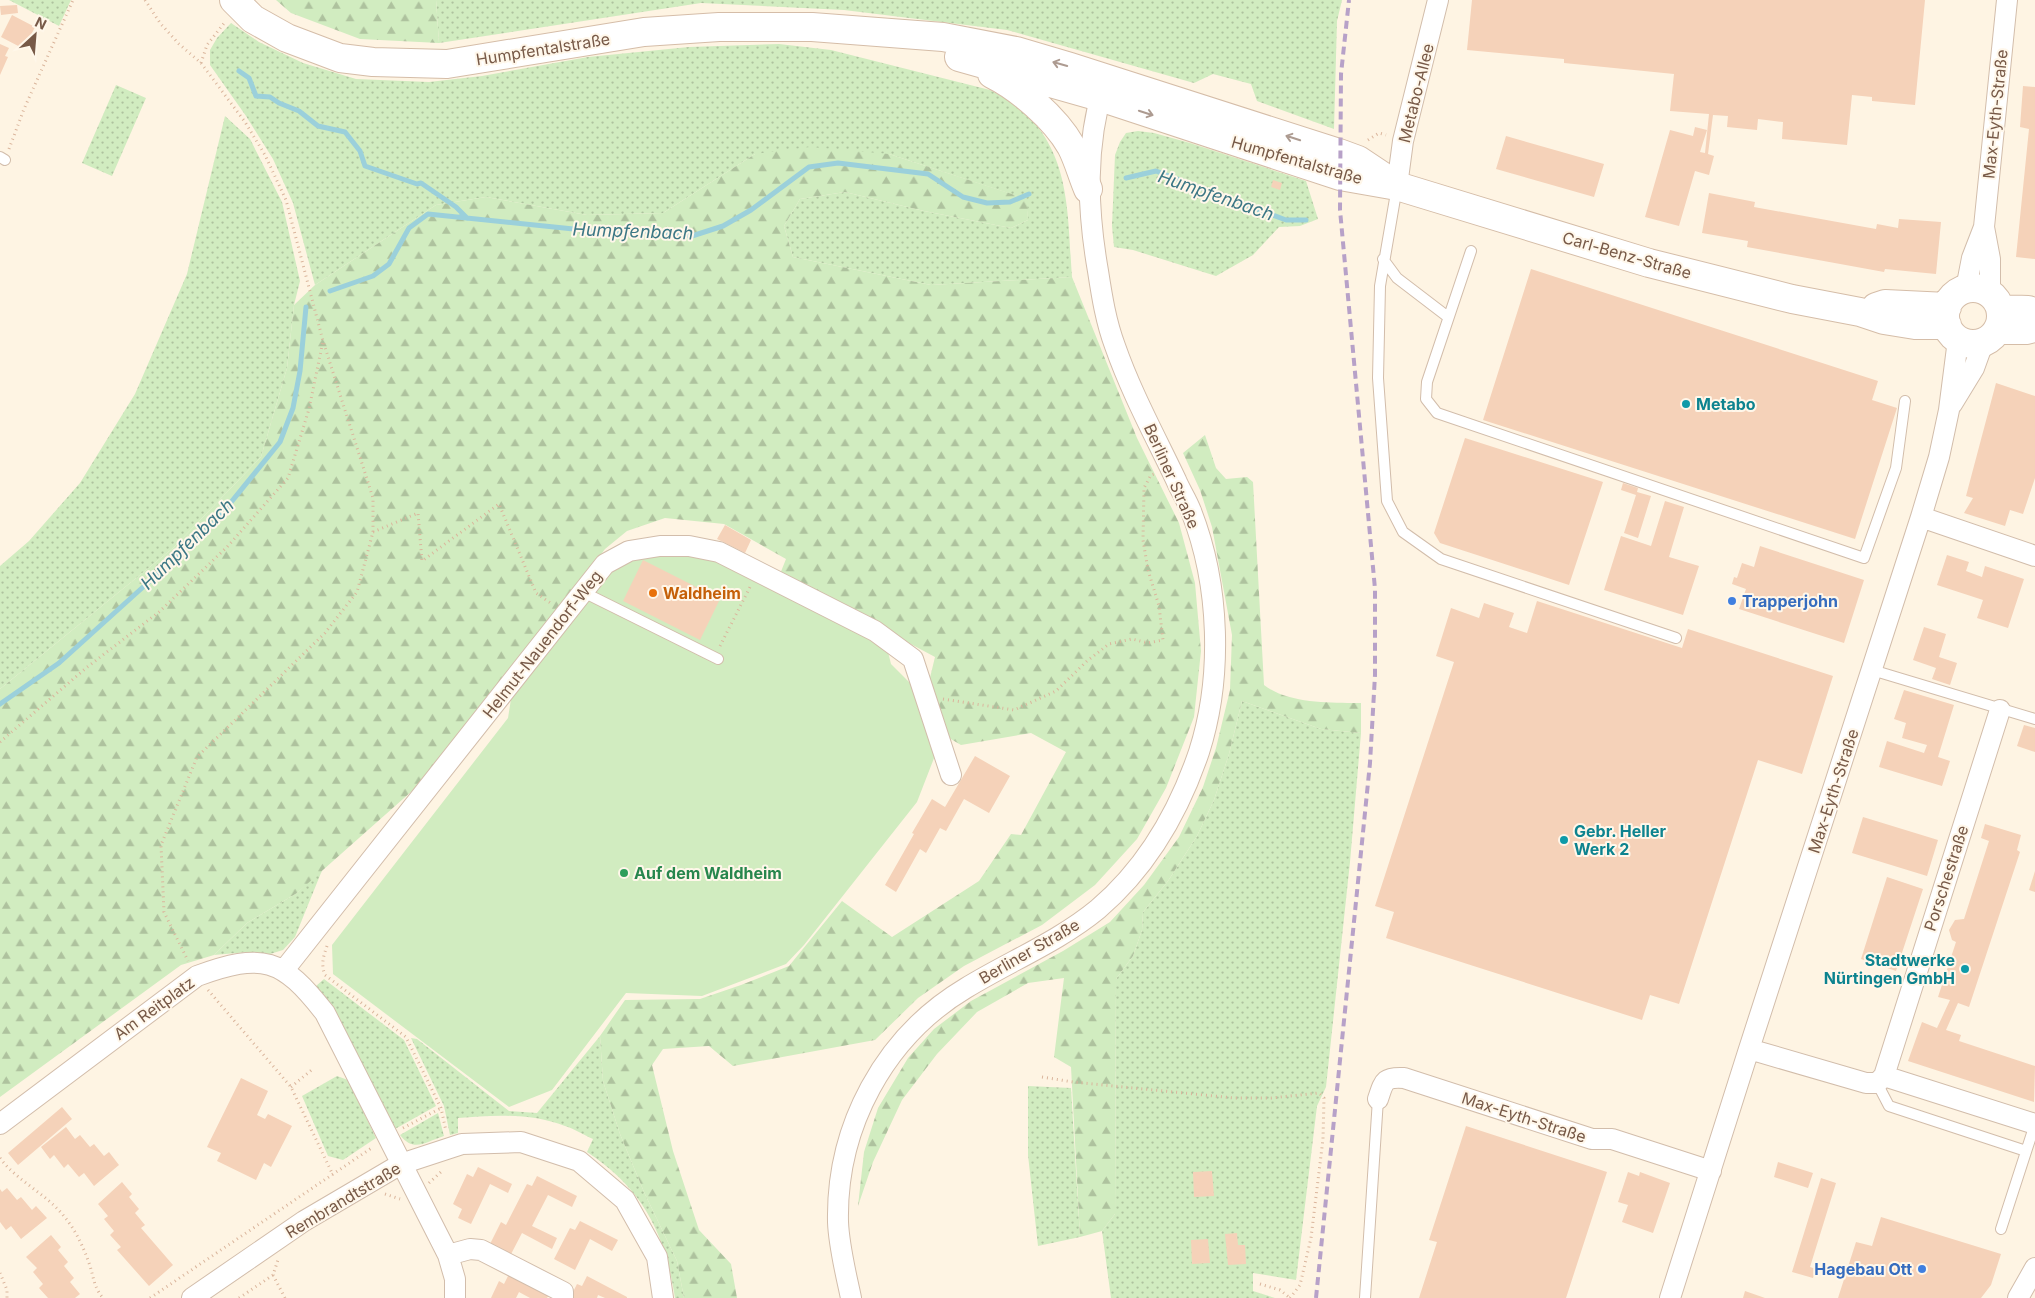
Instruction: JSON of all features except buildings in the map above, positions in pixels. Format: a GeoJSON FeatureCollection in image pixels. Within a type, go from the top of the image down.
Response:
{"type":"FeatureCollection","features":[{"type":"Feature","properties":{"kind":"street","name":"Metabo-Allee"},"geometry":{"type":"LineString","coordinates":[[1397,186],[1404,141],[1438,0]]}},
{"type":"Feature","properties":{"kind":"street","name":"Max-Eyth-Straße"},"geometry":{"type":"LineString","coordinates":[[1670,1298],[1939,457],[1949,410],[1990,259],[1984,228],[2007,0]]}},
{"type":"Feature","properties":{"kind":"street","name":"Humpfentalstraße"},"geometry":{"type":"LineString","coordinates":[[236,3],[253,19],[287,38],[340,58],[373,62],[447,64],[644,32],[719,27],[812,27],[943,37],[1016,51],[1103,87],[1340,176],[1397,186]]}},
{"type":"Feature","properties":{"kind":"street","name":"Humpfentalstraße"},"geometry":{"type":"LineString","coordinates":[[868,32],[952,55],[1103,87]]}},
{"type":"Feature","properties":{"kind":"street"},"geometry":{"type":"LineString","coordinates":[[952,55],[1001,79],[1034,103],[1070,145],[1088,189]]}},
{"type":"Feature","properties":{"kind":"street","name":"Berliner Straße"},"geometry":{"type":"LineString","coordinates":[[851,1298],[838,1227],[840,1183],[849,1139],[874,1080],[900,1043],[931,1013],[965,988],[1061,936],[1100,907],[1116,891],[1146,855],[1173,815],[1194,766],[1209,714],[1214,675],[1215,641],[1208,573],[1191,512],[1129,381],[1114,345],[1104,311],[1095,256],[1088,189],[1093,130],[1103,87]]}},
{"type":"Feature","properties":{"kind":"street","name":"Carl-Benz-Straße"},"geometry":{"type":"LineString","coordinates":[[1397,186],[1649,263],[1792,299],[1860,312],[1885,304],[1974,317],[2026,330],[2035,328]]}},
{"type":"Feature","properties":{"kind":"street","name":"Carl-Benz-Straße"},"geometry":{"type":"LineString","coordinates":[[1974,317],[2028,310],[2035,312]]}},
{"type":"Feature","properties":{"kind":"street"},"geometry":{"type":"LineString","coordinates":[[1921,517],[2035,556]]}},
{"type":"Feature","properties":{"kind":"street","name":"Helmut-Nauendorf-Weg"},"geometry":{"type":"LineString","coordinates":[[284,970],[605,564],[629,551],[660,546],[689,546],[719,552],[758,570],[875,631],[913,659],[951,776]]}},
{"type":"Feature","properties":{"kind":"street","name":"Porschestraße"},"geometry":{"type":"LineString","coordinates":[[1880,1079],[2000,710]]}},
{"type":"Feature","properties":{"kind":"street","name":"Am Reitplatz"},"geometry":{"type":"LineString","coordinates":[[0,1124],[197,976],[224,966],[254,961],[284,970],[306,989],[325,1013],[448,1255],[455,1279],[456,1298]]}},
{"type":"Feature","properties":{"kind":"street"},"geometry":{"type":"LineString","coordinates":[[1749,1048],[1866,1083],[1880,1079],[2035,1124]]}},
{"type":"Feature","properties":{"kind":"street","name":"Max-Eyth-Straße"},"geometry":{"type":"LineString","coordinates":[[1378,1100],[1383,1083],[1391,1078],[1404,1078],[1592,1139],[1612,1140],[1711,1171]]}},
{"type":"Feature","properties":{"kind":"street","name":"Rembrandtstraße"},"geometry":{"type":"LineString","coordinates":[[192,1298],[304,1221],[402,1164],[462,1144],[521,1142],[579,1161],[626,1200],[657,1257],[663,1298]]}},
{"type":"Feature","properties":{"kind":"street"},"geometry":{"type":"LineString","coordinates":[[448,1255],[470,1249],[481,1250],[563,1292],[563,1298]]}},
{"type":"Feature","properties":{"kind":"street"},"geometry":{"type":"LineString","coordinates":[[2018,1298],[2035,1268]]}},
{"type":"Feature","properties":{"kind":"lane"},"geometry":{"type":"LineString","coordinates":[[1397,186],[1383,259],[1380,286],[1378,378],[1387,501],[1402,532],[1441,559],[1676,638]]}},
{"type":"Feature","properties":{"kind":"lane"},"geometry":{"type":"LineString","coordinates":[[1471,251],[1428,382],[1426,400],[1438,413],[1864,558],[1896,468],[1905,401]]}},
{"type":"Feature","properties":{"kind":"lane"},"geometry":{"type":"LineString","coordinates":[[1383,259],[1397,278],[1448,317]]}},
{"type":"Feature","properties":{"kind":"lane"},"geometry":{"type":"LineString","coordinates":[[583,592],[716,658]]}},
{"type":"Feature","properties":{"kind":"lane"},"geometry":{"type":"LineString","coordinates":[[1872,670],[2035,719]]}},
{"type":"Feature","properties":{"kind":"lane"},"geometry":{"type":"LineString","coordinates":[[1880,1079],[1889,1106],[2026,1151]]}},
{"type":"Feature","properties":{"kind":"lane"},"geometry":{"type":"LineString","coordinates":[[1365,1298],[1378,1100]]}},
{"type":"Feature","properties":{"kind":"lane"},"geometry":{"type":"LineString","coordinates":[[2001,1229],[2035,1124]]}},
{"type":"Feature","properties":{"kind":"path"},"geometry":{"type":"LineString","coordinates":[[3,158],[73,0]]}},
{"type":"Feature","properties":{"kind":"path"},"geometry":{"type":"LineString","coordinates":[[145,0],[160,23],[179,44],[201,63],[245,122],[265,155],[286,200],[323,341],[373,498],[373,532],[356,592],[325,632],[197,757],[161,845],[164,912],[183,952],[197,976],[291,1087],[333,1175]]}},
{"type":"Feature","properties":{"kind":"path"},"geometry":{"type":"LineString","coordinates":[[201,63],[208,45],[236,3]]}},
{"type":"Feature","properties":{"kind":"path"},"geometry":{"type":"LineString","coordinates":[[1366,141],[1379,133],[1404,141]]}},
{"type":"Feature","properties":{"kind":"path"},"geometry":{"type":"LineString","coordinates":[[0,742],[86,668],[159,612],[227,547],[288,478],[308,410],[323,341]]}},
{"type":"Feature","properties":{"kind":"path"},"geometry":{"type":"LineString","coordinates":[[925,696],[1014,710],[1056,691],[1087,660],[1109,644],[1132,639],[1148,643],[1163,640],[1159,606],[1148,570],[1143,540],[1144,488],[1151,475]]}},
{"type":"Feature","properties":{"kind":"path"},"geometry":{"type":"LineString","coordinates":[[373,532],[418,513],[422,561],[499,504],[536,593],[566,614]]}},
{"type":"Feature","properties":{"kind":"path"},"geometry":{"type":"LineString","coordinates":[[716,658],[758,570]]}},
{"type":"Feature","properties":{"kind":"path"},"geometry":{"type":"LineString","coordinates":[[328,945],[323,957],[323,968],[326,975],[406,1037],[441,1108],[450,1148]]}},
{"type":"Feature","properties":{"kind":"path"},"geometry":{"type":"LineString","coordinates":[[291,1087],[314,1068]]}},
{"type":"Feature","properties":{"kind":"path"},"geometry":{"type":"LineString","coordinates":[[1042,1077],[1073,1082],[1234,1098],[1271,1098],[1319,1093],[1324,1098],[1323,1139],[1311,1238],[1300,1285],[1290,1298],[1280,1290],[1260,1284]]}},
{"type":"Feature","properties":{"kind":"path"},"geometry":{"type":"LineString","coordinates":[[150,1298],[388,1136],[441,1108]]}},
{"type":"Feature","properties":{"kind":"path"},"geometry":{"type":"LineString","coordinates":[[0,1158],[6,1167],[44,1196],[64,1216],[81,1241],[95,1289],[103,1298]]}},
{"type":"Feature","properties":{"kind":"path"},"geometry":{"type":"LineString","coordinates":[[378,1192],[400,1199],[416,1192]]}},
{"type":"Feature","properties":{"kind":"path"},"geometry":{"type":"LineString","coordinates":[[240,1298],[274,1276],[280,1256]]}},
{"type":"Feature","properties":{"kind":"path"},"geometry":{"type":"LineString","coordinates":[[0,1273],[7,1290],[7,1298]]}},
{"type":"Feature","properties":{"kind":"path"},"geometry":{"type":"LineString","coordinates":[[274,1276],[285,1298]]}},
{"type":"Feature","properties":{"kind":"green space"},"geometry":{"type":"Polygon","coordinates":[[[9,0],[71,0],[59,26],[9,0]]]}},
{"type":"Feature","properties":{"kind":"green space"},"geometry":{"type":"Polygon","coordinates":[[[276,0],[436,0],[439,43],[360,39],[291,13],[276,0]]]}},
{"type":"Feature","properties":{"kind":"green space"},"geometry":{"type":"Polygon","coordinates":[[[436,0],[1342,0],[1337,21],[1334,129],[1257,101],[1251,84],[1213,74],[1194,83],[1007,30],[844,10],[701,3],[439,43],[436,0]]]}},
{"type":"Feature","properties":{"kind":"green space"},"geometry":{"type":"Polygon","coordinates":[[[231,23],[259,42],[303,63],[356,79],[429,82],[482,76],[588,57],[689,47],[779,44],[831,50],[990,90],[1013,103],[1032,120],[1046,140],[1056,160],[1063,182],[1067,205],[1072,277],[931,285],[793,257],[784,226],[800,199],[845,192],[924,211],[1011,228],[1028,220],[1026,199],[889,154],[755,154],[663,213],[587,215],[486,197],[436,205],[315,285],[293,203],[273,159],[246,116],[210,65],[210,50],[217,38],[231,23]]]}},
{"type":"Feature","properties":{"kind":"green space"},"geometry":{"type":"Polygon","coordinates":[[[116,85],[146,98],[112,176],[82,163],[116,85]]]}},
{"type":"Feature","properties":{"kind":"green space"},"geometry":{"type":"Polygon","coordinates":[[[225,116],[250,139],[282,202],[300,281],[294,305],[287,368],[261,457],[173,548],[0,689],[0,566],[29,541],[80,483],[135,394],[187,274],[225,116]]]}},
{"type":"Feature","properties":{"kind":"green space"},"geometry":{"type":"Polygon","coordinates":[[[1138,131],[1154,133],[1190,143],[1306,181],[1318,219],[1300,226],[1279,227],[1253,255],[1216,276],[1133,250],[1114,247],[1112,226],[1115,155],[1126,133],[1138,131]]]}},
{"type":"Feature","properties":{"kind":"green space"},"geometry":{"type":"Polygon","coordinates":[[[810,147],[889,154],[1027,199],[1028,220],[1011,228],[924,211],[845,192],[800,199],[784,226],[793,257],[931,285],[1072,277],[1137,438],[1179,523],[1195,583],[1201,651],[1194,717],[1166,788],[1137,839],[1095,885],[1042,925],[964,966],[918,998],[875,1040],[733,1066],[709,1046],[663,1049],[652,1065],[673,1151],[699,1230],[731,1264],[737,1298],[684,1298],[677,1261],[644,1192],[620,1134],[603,1081],[600,1036],[625,1000],[700,999],[789,966],[842,901],[892,937],[979,881],[1011,834],[1021,835],[1066,752],[1031,733],[961,745],[944,735],[927,690],[935,657],[780,574],[786,559],[724,524],[665,518],[627,531],[605,549],[481,716],[412,791],[297,893],[247,923],[214,955],[181,965],[0,1097],[0,689],[173,548],[261,457],[287,368],[294,305],[315,285],[436,205],[486,197],[587,215],[663,213],[755,154],[810,147]]]}},
{"type":"Feature","properties":{"kind":"green space"},"geometry":{"type":"Polygon","coordinates":[[[1205,435],[1216,468],[1226,479],[1247,477],[1253,482],[1264,685],[1285,696],[1298,699],[1361,703],[1361,733],[1321,729],[1242,701],[1229,754],[1214,800],[1197,836],[1168,881],[1143,912],[1142,930],[1133,956],[1116,979],[1115,1214],[1102,1231],[1080,1237],[1071,1067],[1054,1057],[1064,978],[1028,983],[977,1012],[937,1054],[902,1100],[873,1162],[858,1206],[864,1152],[878,1108],[908,1058],[934,1029],[971,1001],[1063,951],[1110,922],[1144,885],[1179,837],[1203,787],[1216,748],[1230,690],[1232,635],[1212,527],[1200,490],[1183,453],[1205,435]]]}},
{"type":"Feature","properties":{"kind":"green space","name":"Auf dem Waldheim"},"geometry":{"type":"Polygon","coordinates":[[[671,552],[717,560],[886,644],[891,664],[915,688],[936,753],[917,802],[804,945],[786,964],[702,996],[626,993],[552,1090],[509,1107],[333,974],[332,945],[508,718],[511,699],[617,564],[671,552]]]}},
{"type":"Feature","properties":{"kind":"green space"},"geometry":{"type":"Polygon","coordinates":[[[1242,701],[1321,729],[1361,733],[1350,862],[1326,1087],[1317,1106],[1296,1280],[1253,1273],[1253,1291],[1275,1298],[1111,1298],[1102,1231],[1115,1214],[1116,979],[1133,956],[1142,930],[1143,912],[1168,881],[1197,836],[1214,800],[1229,754],[1242,701]]]}},
{"type":"Feature","properties":{"kind":"green space"},"geometry":{"type":"Polygon","coordinates":[[[323,868],[295,937],[283,950],[270,954],[248,952],[214,955],[247,923],[297,893],[323,868]]]}},
{"type":"Feature","properties":{"kind":"green space"},"geometry":{"type":"Polygon","coordinates":[[[324,979],[404,1040],[436,1106],[395,1129],[333,1009],[316,986],[324,979]]]}},
{"type":"Feature","properties":{"kind":"green space"},"geometry":{"type":"Polygon","coordinates":[[[600,1036],[603,1081],[620,1134],[644,1192],[677,1261],[684,1298],[675,1298],[671,1275],[658,1233],[637,1197],[623,1181],[587,1152],[593,1139],[552,1122],[512,1116],[458,1118],[458,1133],[450,1135],[444,1106],[411,1038],[417,1039],[509,1111],[537,1113],[600,1036]]]}},
{"type":"Feature","properties":{"kind":"green space"},"geometry":{"type":"Polygon","coordinates":[[[337,1076],[348,1080],[376,1138],[343,1160],[328,1156],[302,1096],[337,1076]]]}},
{"type":"Feature","properties":{"kind":"green space"},"geometry":{"type":"Polygon","coordinates":[[[1028,1086],[1071,1088],[1080,1237],[1038,1246],[1028,1155],[1028,1086]]]}},
{"type":"Feature","properties":{"kind":"green space"},"geometry":{"type":"Polygon","coordinates":[[[438,1113],[444,1136],[415,1145],[410,1144],[400,1135],[438,1113]]]}},
{"type":"Feature","properties":{"kind":"waterway"},"geometry":{"type":"LineString","coordinates":[[239,71],[249,78],[256,96],[270,97],[299,111],[318,126],[345,132],[360,151],[365,166],[417,184],[421,183],[456,207],[467,218]]}},
{"type":"Feature","properties":{"kind":"waterway","name":"Humpfenbach"},"geometry":{"type":"LineString","coordinates":[[330,291],[373,276],[389,264],[409,228],[428,214],[622,234],[646,231],[692,236],[723,226],[751,210],[809,167],[838,163],[928,174],[963,197],[987,203],[1010,202],[1029,194]]}},
{"type":"Feature","properties":{"kind":"waterway","name":"Humpfenbach"},"geometry":{"type":"LineString","coordinates":[[1126,178],[1156,171],[1286,220],[1306,220]]}},
{"type":"Feature","properties":{"kind":"waterway","name":"Humpfenbach"},"geometry":{"type":"LineString","coordinates":[[0,704],[59,663],[215,522],[280,442],[293,408],[300,371],[306,307]]}},
{"type":"Feature","properties":{"kind":"railway"},"geometry":{"type":"LineString","coordinates":[[1316,1298],[1370,763],[1375,675],[1375,589],[1340,210],[1341,74],[1349,0]]}},
{"type":"Feature","properties":{"kind":"place","name":"Metabo"},"geometry":{"type":"Point","coordinates":[1686,404]}},
{"type":"Feature","properties":{"kind":"place","name":"Waldheim"},"geometry":{"type":"Point","coordinates":[653,593]}},
{"type":"Feature","properties":{"kind":"place","name":"Trapperjohn"},"geometry":{"type":"Point","coordinates":[1732,601]}},
{"type":"Feature","properties":{"kind":"place","name":"Gebr. Heller Werk 2"},"geometry":{"type":"Point","coordinates":[1564,840]}},
{"type":"Feature","properties":{"kind":"place","name":"Auf dem Waldheim"},"geometry":{"type":"Point","coordinates":[624,873]}},
{"type":"Feature","properties":{"kind":"place","name":"Stadtwerke Nürtingen GmbH"},"geometry":{"type":"Point","coordinates":[1965,969]}},
{"type":"Feature","properties":{"kind":"place","name":"Hagebau Ott"},"geometry":{"type":"Point","coordinates":[1922,1269]}}]}
